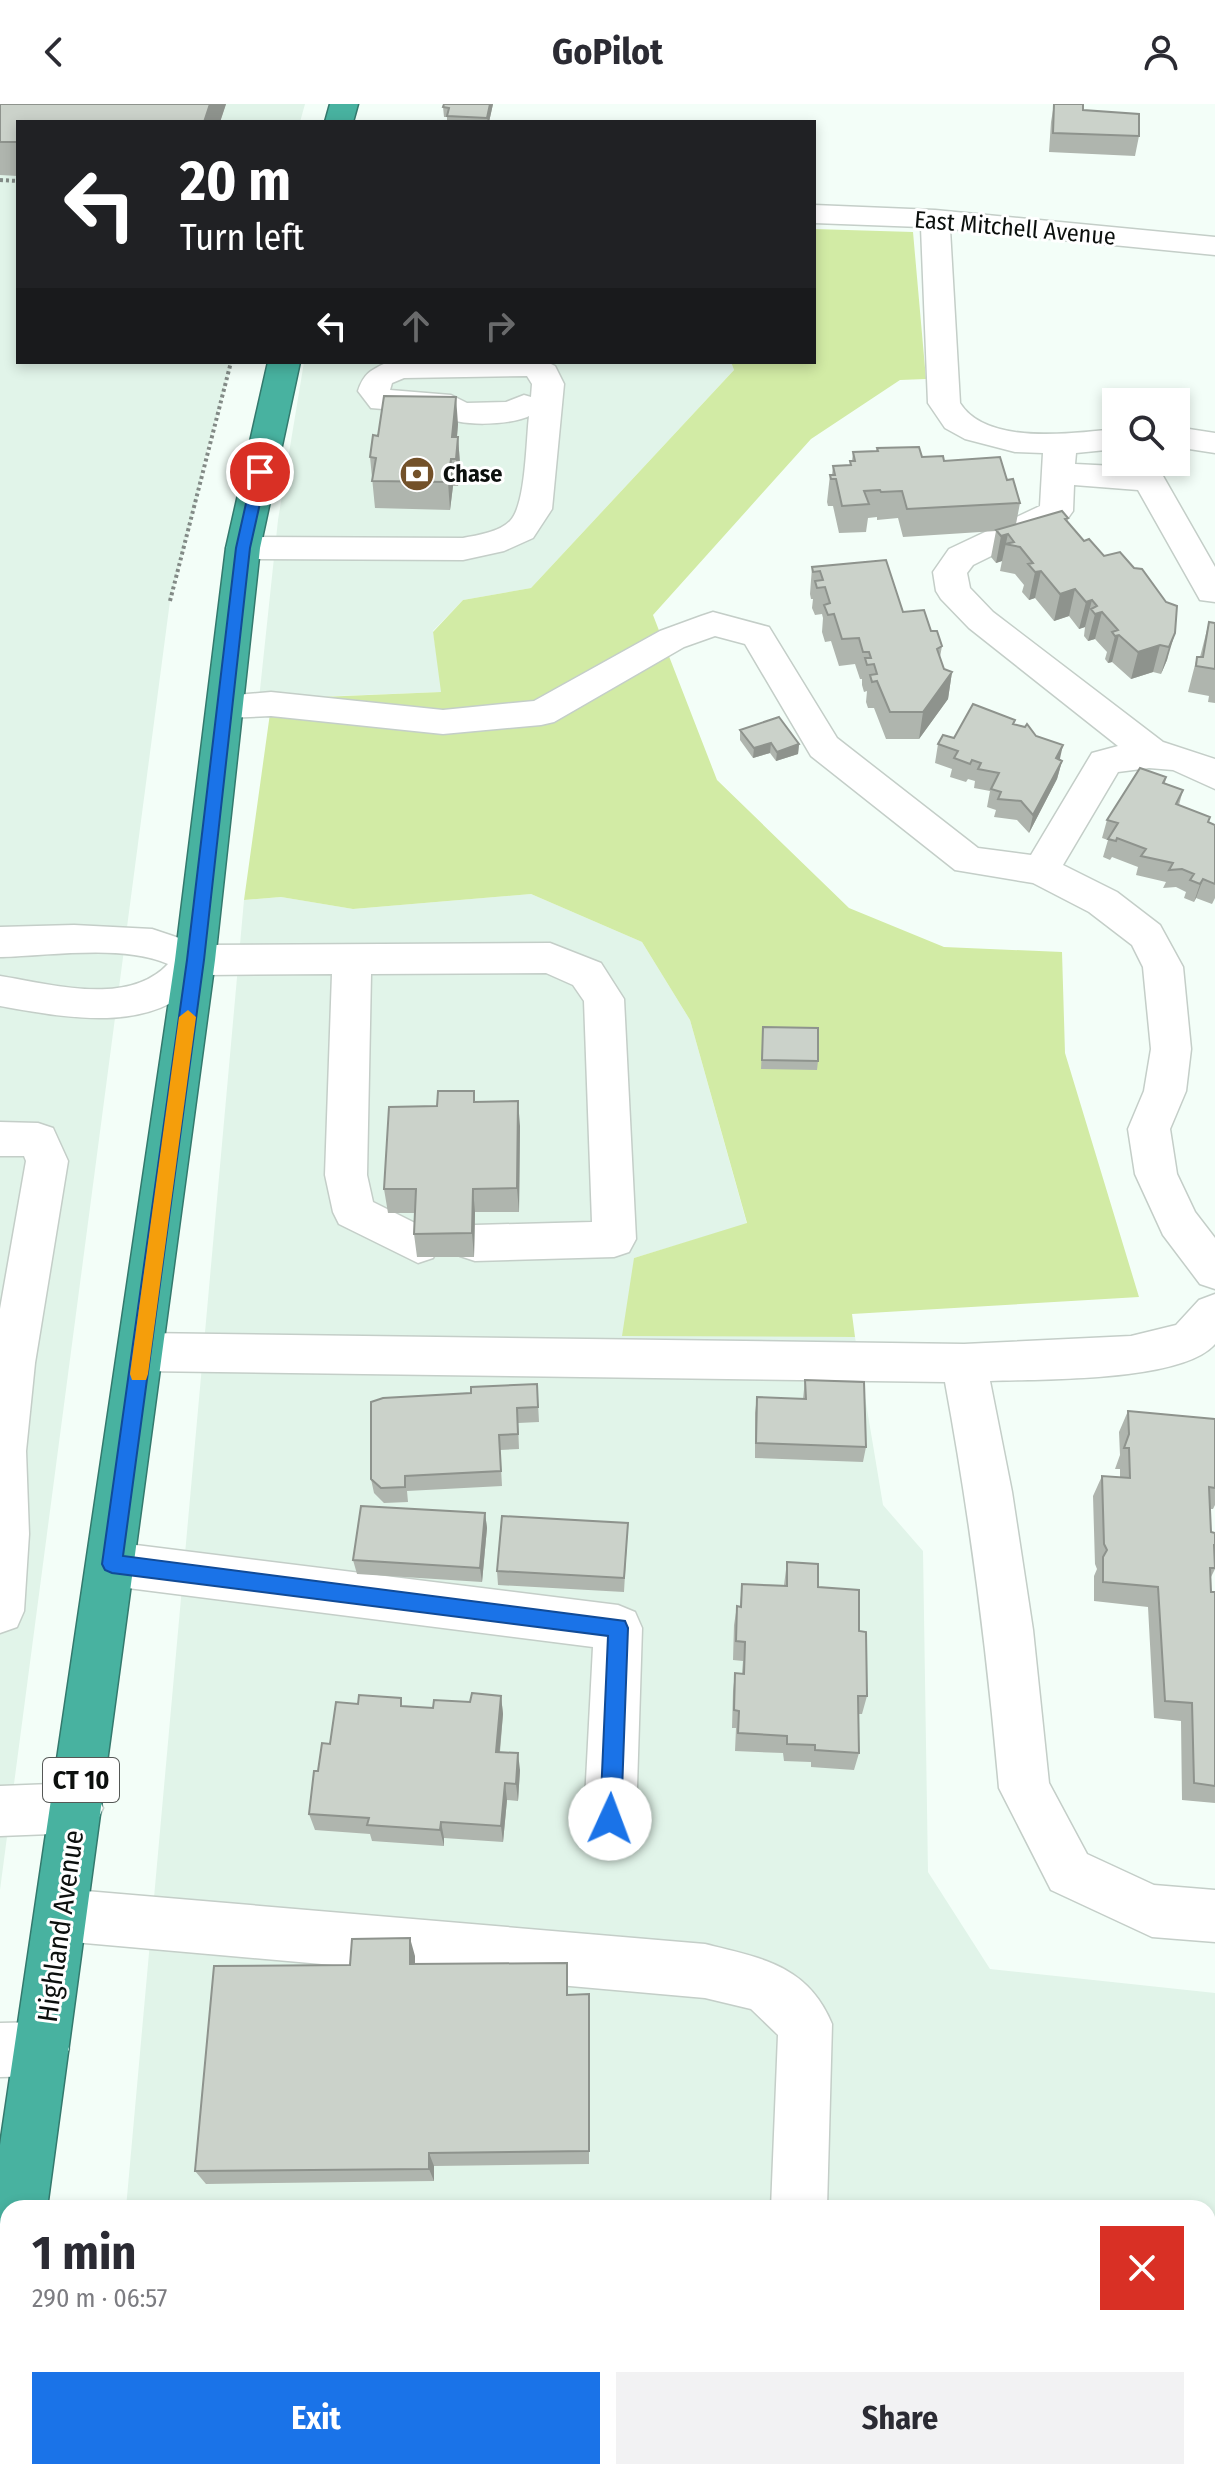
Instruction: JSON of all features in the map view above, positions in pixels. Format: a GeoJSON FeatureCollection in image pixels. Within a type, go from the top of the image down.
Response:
{"type":"FeatureCollection","features":[{"type":"Feature","properties":{"kind":"highway","name":"Highland Avenue"},"geometry":{"type":"LineString","coordinates":[[19,2200],[21,2050],[62,1915],[195,960],[243,548],[284,364]]}},
{"type":"Feature","properties":{"kind":"street","name":"East Mitchell Avenue"},"geometry":{"type":"LineString","coordinates":[[816,214],[935,219],[1215,246]]}},
{"type":"Feature","properties":{"kind":"street"},"geometry":{"type":"LineString","coordinates":[[935,219],[944,403],[958,422],[1059,459],[1151,483],[1212,592]]}},
{"type":"Feature","properties":{"kind":"street"},"geometry":{"type":"LineString","coordinates":[[243,548],[463,549],[492,543],[521,530],[535,509],[535,405],[548,384],[544,373],[533,367],[399,369],[378,378],[374,391],[382,401],[451,405],[459,413],[513,412],[535,405]]}},
{"type":"Feature","properties":{"kind":"street"},"geometry":{"type":"LineString","coordinates":[[1190,439],[1215,443]]}},
{"type":"Feature","properties":{"kind":"street"},"geometry":{"type":"LineString","coordinates":[[1059,459],[1102,444]]}},
{"type":"Feature","properties":{"kind":"street"},"geometry":{"type":"LineString","coordinates":[[1059,459],[1056,511],[961,557],[950,572],[953,591],[981,620],[1153,754]]}},
{"type":"Feature","properties":{"kind":"street"},"geometry":{"type":"LineString","coordinates":[[225,706],[271,704],[443,722],[541,713],[672,639],[713,624],[757,635],[824,747],[968,860],[1041,870],[1103,902],[1146,935],[1163,967],[1171,1049],[1165,1091],[1149,1129],[1156,1174],[1178,1223],[1215,1271]]}},
{"type":"Feature","properties":{"kind":"street"},"geometry":{"type":"LineString","coordinates":[[1041,870],[1105,762],[1131,755],[1167,753],[1215,776]]}},
{"type":"Feature","properties":{"kind":"street"},"geometry":{"type":"LineString","coordinates":[[0,942],[142,943],[170,948],[195,960],[550,958],[587,974],[604,999],[614,1239],[475,1243]]}},
{"type":"Feature","properties":{"kind":"street"},"geometry":{"type":"LineString","coordinates":[[352,959],[346,1175],[354,1212],[418,1245]]}},
{"type":"Feature","properties":{"kind":"street"},"geometry":{"type":"LineString","coordinates":[[0,991],[64,1001],[101,1003],[132,1000],[160,993],[176,982],[195,960]]}},
{"type":"Feature","properties":{"kind":"street"},"geometry":{"type":"LineString","coordinates":[[0,1139],[38,1140],[47,1161],[13,1363],[3,1451],[5,1534],[0,1611]]}},
{"type":"Feature","properties":{"kind":"street"},"geometry":{"type":"LineString","coordinates":[[142,1352],[964,1363],[1131,1355],[1190,1341],[1215,1313]]}},
{"type":"Feature","properties":{"kind":"street"},"geometry":{"type":"LineString","coordinates":[[964,1363],[989,1492],[1009,1630],[1024,1788],[1069,1872],[1152,1911],[1215,1916]]}},
{"type":"Feature","properties":{"kind":"street"},"geometry":{"type":"LineString","coordinates":[[112,1564],[618,1628],[610,1819]]}},
{"type":"Feature","properties":{"kind":"street"},"geometry":{"type":"LineString","coordinates":[[0,1811],[77,1808]]}},
{"type":"Feature","properties":{"kind":"street"},"geometry":{"type":"LineString","coordinates":[[62,1915],[705,1971],[766,1986],[805,2024],[799,2200]]}},
{"type":"Feature","properties":{"kind":"path"},"geometry":{"type":"LineString","coordinates":[[170,601],[230,364]]}},
{"type":"Feature","properties":{"kind":"shaded area"},"geometry":{"type":"Polygon","coordinates":[[[0,104],[305,104],[301,120],[16,120],[16,364],[231,364],[170,601],[0,1890],[0,104]]]}},
{"type":"Feature","properties":{"kind":"shaded area"},"geometry":{"type":"Polygon","coordinates":[[[304,364],[732,364],[734,370],[531,588],[463,600],[433,631],[442,692],[259,699],[278,520],[304,364]]]}},
{"type":"Feature","properties":{"kind":"shaded area"},"geometry":{"type":"Polygon","coordinates":[[[531,894],[642,942],[690,1020],[747,1224],[634,1258],[770,1335],[855,1337],[883,1505],[923,1551],[928,1872],[990,1969],[1215,1993],[1215,2200],[127,2200],[244,900],[281,897],[353,909],[531,894]]]}},
{"type":"Feature","properties":{"kind":"green space"},"geometry":{"type":"Polygon","coordinates":[[[816,229],[913,232],[926,379],[900,380],[811,439],[653,615],[717,780],[849,908],[944,947],[1062,952],[1065,1053],[1139,1297],[852,1314],[855,1337],[622,1336],[634,1258],[747,1223],[690,1020],[642,942],[531,894],[353,909],[281,897],[244,900],[272,699],[441,692],[433,632],[463,600],[531,588],[734,370],[732,364],[816,364],[816,229]]]}},
{"type":"Feature","properties":{"kind":"building"},"geometry":{"type":"Polygon","coordinates":[[[0,104],[210,104],[205,120],[16,120],[16,142],[0,142],[0,104]]]}},
{"type":"Feature","properties":{"kind":"building"},"geometry":{"type":"Polygon","coordinates":[[[444,104],[490,104],[487,118],[447,116],[449,108],[443,107],[444,104]]]}},
{"type":"Feature","properties":{"kind":"building"},"geometry":{"type":"Polygon","coordinates":[[[1054,104],[1083,104],[1083,110],[1139,114],[1139,136],[1053,133],[1054,104]]]}},
{"type":"Feature","properties":{"kind":"building","name":"Chase"},"geometry":{"type":"Polygon","coordinates":[[[384,396],[456,397],[452,437],[458,437],[456,459],[451,459],[448,482],[372,481],[376,458],[370,457],[373,435],[378,436],[384,396]]]}},
{"type":"Feature","properties":{"kind":"building"},"geometry":{"type":"Polygon","coordinates":[[[919,447],[922,457],[943,456],[944,461],[1000,457],[1007,480],[1013,479],[1020,503],[907,509],[902,491],[880,490],[864,491],[869,504],[842,506],[836,479],[831,479],[830,475],[835,475],[833,466],[851,465],[850,461],[855,461],[853,452],[919,447]]]}},
{"type":"Feature","properties":{"kind":"building"},"geometry":{"type":"Polygon","coordinates":[[[1062,511],[1084,541],[1089,539],[1104,556],[1120,552],[1134,568],[1142,569],[1166,602],[1177,606],[1175,633],[1169,647],[1160,645],[1138,652],[1119,635],[1115,636],[1112,632],[1118,630],[1102,612],[1095,614],[1091,609],[1097,606],[1092,600],[1086,602],[1075,589],[1060,594],[1041,571],[1035,572],[1028,564],[1033,563],[1020,547],[1005,544],[1014,542],[1008,534],[1001,536],[996,530],[1062,511]]]}},
{"type":"Feature","properties":{"kind":"building"},"geometry":{"type":"Polygon","coordinates":[[[886,560],[903,612],[924,610],[931,631],[937,631],[942,646],[937,649],[944,669],[952,672],[923,712],[890,712],[877,681],[872,682],[870,675],[877,674],[874,664],[867,665],[865,658],[871,658],[869,652],[863,652],[859,638],[842,639],[834,614],[828,615],[824,605],[830,603],[825,587],[817,588],[815,581],[823,580],[820,571],[813,572],[812,567],[886,560]]]}},
{"type":"Feature","properties":{"kind":"building"},"geometry":{"type":"Polygon","coordinates":[[[1209,622],[1215,623],[1215,669],[1196,666],[1197,657],[1203,657],[1209,622]]]}},
{"type":"Feature","properties":{"kind":"building"},"geometry":{"type":"Polygon","coordinates":[[[973,704],[1015,720],[1013,724],[1025,727],[1027,724],[1036,736],[1063,745],[1056,758],[1062,761],[1033,815],[1021,801],[998,799],[1001,792],[991,789],[999,773],[978,769],[981,763],[972,760],[970,764],[954,758],[958,751],[938,744],[943,735],[954,738],[973,704]]]}},
{"type":"Feature","properties":{"kind":"building"},"geometry":{"type":"Polygon","coordinates":[[[779,717],[799,744],[777,752],[771,743],[754,748],[740,730],[779,717]]]}},
{"type":"Feature","properties":{"kind":"building"},"geometry":{"type":"Polygon","coordinates":[[[1140,768],[1166,777],[1163,783],[1183,790],[1176,804],[1210,817],[1208,822],[1215,825],[1215,884],[1203,879],[1200,884],[1190,880],[1194,874],[1182,869],[1169,870],[1173,863],[1141,856],[1146,849],[1117,838],[1116,841],[1108,839],[1118,823],[1107,820],[1140,768]]]}},
{"type":"Feature","properties":{"kind":"building"},"geometry":{"type":"Polygon","coordinates":[[[763,1027],[818,1028],[818,1061],[762,1060],[763,1027]]]}},
{"type":"Feature","properties":{"kind":"building"},"geometry":{"type":"Polygon","coordinates":[[[438,1091],[474,1091],[474,1102],[518,1101],[517,1188],[473,1189],[472,1233],[414,1234],[416,1189],[384,1189],[389,1107],[437,1106],[438,1091]]]}},
{"type":"Feature","properties":{"kind":"building"},"geometry":{"type":"Polygon","coordinates":[[[805,1380],[864,1382],[866,1447],[756,1443],[757,1397],[806,1399],[805,1380]]]}},
{"type":"Feature","properties":{"kind":"building"},"geometry":{"type":"Polygon","coordinates":[[[537,1384],[538,1407],[517,1408],[518,1434],[499,1435],[501,1471],[405,1476],[405,1487],[381,1488],[371,1479],[371,1402],[383,1398],[471,1393],[471,1387],[537,1384]]]}},
{"type":"Feature","properties":{"kind":"building"},"geometry":{"type":"Polygon","coordinates":[[[1128,1411],[1215,1419],[1215,1488],[1209,1487],[1211,1532],[1215,1533],[1215,1568],[1210,1568],[1211,1592],[1215,1592],[1215,1786],[1194,1783],[1192,1703],[1165,1701],[1158,1587],[1103,1582],[1103,1557],[1107,1550],[1104,1544],[1102,1476],[1130,1478],[1129,1448],[1124,1448],[1129,1434],[1128,1411]]]}},
{"type":"Feature","properties":{"kind":"building"},"geometry":{"type":"Polygon","coordinates":[[[361,1506],[485,1513],[480,1568],[353,1560],[361,1506]]]}},
{"type":"Feature","properties":{"kind":"building"},"geometry":{"type":"Polygon","coordinates":[[[502,1516],[628,1523],[624,1578],[497,1571],[502,1516]]]}},
{"type":"Feature","properties":{"kind":"building"},"geometry":{"type":"Polygon","coordinates":[[[787,1562],[818,1564],[818,1587],[859,1590],[859,1631],[866,1632],[867,1696],[858,1696],[859,1753],[815,1750],[815,1745],[787,1744],[787,1736],[738,1733],[739,1711],[734,1710],[735,1673],[744,1674],[745,1642],[736,1641],[737,1606],[741,1607],[742,1584],[787,1586],[787,1562]]]}},
{"type":"Feature","properties":{"kind":"building"},"geometry":{"type":"Polygon","coordinates":[[[472,1693],[501,1696],[496,1752],[518,1753],[516,1784],[505,1783],[501,1826],[441,1822],[440,1830],[367,1825],[369,1818],[309,1814],[314,1771],[318,1771],[322,1743],[330,1744],[336,1702],[358,1704],[359,1695],[401,1698],[401,1706],[433,1708],[434,1700],[470,1702],[472,1693]]]}},
{"type":"Feature","properties":{"kind":"building"},"geometry":{"type":"Polygon","coordinates":[[[410,1938],[410,1964],[567,1963],[567,1995],[589,1994],[589,2151],[429,2153],[429,2169],[195,2171],[214,1966],[350,1965],[352,1939],[410,1938]]]}},
{"type":"Feature","properties":{"kind":"slow traffic"},"geometry":{"type":"LineString","coordinates":[[139,1374],[188,1017]]}},
{"type":"Feature","properties":{"kind":"place","name":"Chase"},"geometry":{"type":"Point","coordinates":[417,474]}},
{"type":"Feature","properties":{"kind":"route"},"geometry":{"type":"LineString","coordinates":[[260,472],[243,548],[195,960],[112,1564],[618,1628],[610,1819]]}}]}
